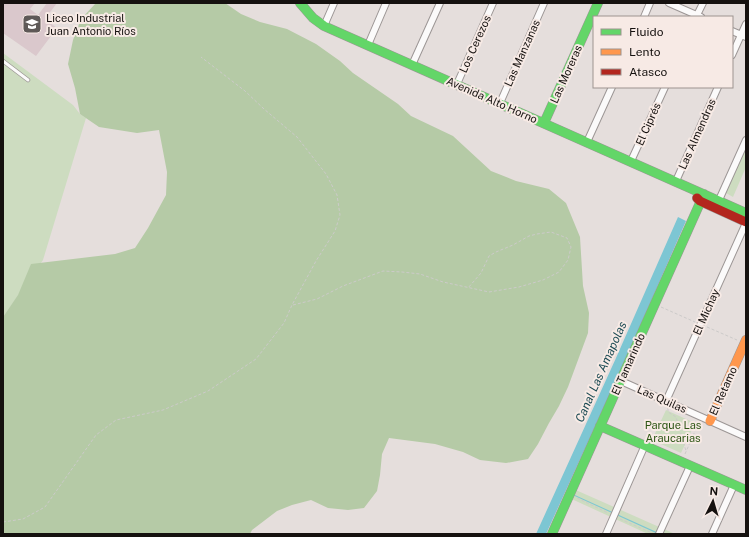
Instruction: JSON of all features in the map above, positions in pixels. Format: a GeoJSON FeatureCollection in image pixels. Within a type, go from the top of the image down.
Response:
{"type":"FeatureCollection","features":[{"type":"Feature","properties":{"kind":"street","name":"Avenida Alto Horno"},"geometry":{"type":"LineString","coordinates":[[300,3],[313,18],[324,26],[690,187],[702,197],[746,222]]}},
{"type":"Feature","properties":{"kind":"street"},"geometry":{"type":"LineString","coordinates":[[324,26],[334,3]]}},
{"type":"Feature","properties":{"kind":"street"},"geometry":{"type":"LineString","coordinates":[[368,45],[386,3]]}},
{"type":"Feature","properties":{"kind":"street"},"geometry":{"type":"LineString","coordinates":[[412,65],[440,3]]}},
{"type":"Feature","properties":{"kind":"street","name":"Los Cerezos"},"geometry":{"type":"LineString","coordinates":[[457,84],[493,3]]}},
{"type":"Feature","properties":{"kind":"street","name":"Las Manzanas"},"geometry":{"type":"LineString","coordinates":[[500,103],[544,3]]}},
{"type":"Feature","properties":{"kind":"street","name":"Las Moreras"},"geometry":{"type":"LineString","coordinates":[[544,123],[598,3]]}},
{"type":"Feature","properties":{"kind":"street"},"geometry":{"type":"LineString","coordinates":[[644,16],[650,3]]}},
{"type":"Feature","properties":{"kind":"street"},"geometry":{"type":"LineString","coordinates":[[669,3],[698,16],[703,3]]}},
{"type":"Feature","properties":{"kind":"street"},"geometry":{"type":"LineString","coordinates":[[733,53],[744,36],[746,24]]}},
{"type":"Feature","properties":{"kind":"street"},"geometry":{"type":"LineString","coordinates":[[733,31],[744,36]]}},
{"type":"Feature","properties":{"kind":"street"},"geometry":{"type":"LineString","coordinates":[[587,142],[612,88]]}},
{"type":"Feature","properties":{"kind":"street","name":"El Ciprés"},"geometry":{"type":"LineString","coordinates":[[631,161],[665,88]]}},
{"type":"Feature","properties":{"kind":"street","name":"Las Almendras"},"geometry":{"type":"LineString","coordinates":[[676,181],[718,88]]}},
{"type":"Feature","properties":{"kind":"street"},"geometry":{"type":"LineString","coordinates":[[719,200],[746,140]]}},
{"type":"Feature","properties":{"kind":"street","name":"Avenida Alto Horno"},"geometry":{"type":"LineString","coordinates":[[702,197],[719,200],[746,213]]}},
{"type":"Feature","properties":{"kind":"street","name":"El Tamarindo"},"geometry":{"type":"LineString","coordinates":[[552,534],[702,197]]}},
{"type":"Feature","properties":{"kind":"street","name":"El Michay"},"geometry":{"type":"LineString","coordinates":[[668,402],[746,222]]}},
{"type":"Feature","properties":{"kind":"street","name":"El Retamo"},"geometry":{"type":"LineString","coordinates":[[706,419],[746,340]]}},
{"type":"Feature","properties":{"kind":"street","name":"Las Quilas"},"geometry":{"type":"LineString","coordinates":[[621,380],[746,437]]}},
{"type":"Feature","properties":{"kind":"street"},"geometry":{"type":"LineString","coordinates":[[600,426],[746,490]]}},
{"type":"Feature","properties":{"kind":"street"},"geometry":{"type":"LineString","coordinates":[[606,534],[645,446]]}},
{"type":"Feature","properties":{"kind":"street"},"geometry":{"type":"LineString","coordinates":[[659,534],[686,464]]}},
{"type":"Feature","properties":{"kind":"street"},"geometry":{"type":"LineString","coordinates":[[712,534],[734,485]]}},
{"type":"Feature","properties":{"kind":"lane"},"geometry":{"type":"LineString","coordinates":[[3,61],[28,80]]}},
{"type":"Feature","properties":{"kind":"path"},"geometry":{"type":"LineString","coordinates":[[3,522],[23,519],[45,507],[96,435],[116,420],[163,410],[208,391],[256,359],[284,323],[316,260],[335,231],[340,215],[337,195],[326,174],[298,137],[264,109],[245,90],[201,57]]}},
{"type":"Feature","properties":{"kind":"path"},"geometry":{"type":"LineString","coordinates":[[292,305],[317,299],[343,286],[383,271],[420,274],[443,282],[468,288],[489,292],[519,286],[543,280],[559,272],[568,260],[571,247],[567,238],[551,232],[537,234],[529,236],[496,252],[489,256],[481,273],[468,288]]}},
{"type":"Feature","properties":{"kind":"path"},"geometry":{"type":"LineString","coordinates":[[668,402],[668,412],[676,417],[686,451],[686,464]]}},
{"type":"Feature","properties":{"kind":"path"},"geometry":{"type":"LineString","coordinates":[[686,451],[706,419]]}},
{"type":"Feature","properties":{"kind":"path"},"geometry":{"type":"LineString","coordinates":[[570,494],[655,534]]}},
{"type":"Feature","properties":{"kind":"green space"},"geometry":{"type":"Polygon","coordinates":[[[96,3],[225,3],[241,14],[260,22],[287,29],[316,44],[340,61],[353,73],[398,104],[411,116],[453,136],[491,171],[516,181],[549,189],[566,203],[580,237],[583,286],[589,313],[588,333],[568,387],[559,406],[528,459],[506,463],[480,460],[463,452],[435,444],[389,438],[382,454],[377,491],[364,508],[348,510],[328,508],[311,500],[277,511],[252,530],[250,534],[3,534],[3,317],[18,295],[31,264],[115,254],[135,248],[166,195],[167,172],[159,130],[137,133],[99,127],[80,114],[75,88],[68,64],[73,40],[81,19],[96,3]]]}},
{"type":"Feature","properties":{"kind":"green space"},"geometry":{"type":"Polygon","coordinates":[[[3,53],[73,105],[80,114],[86,118],[43,260],[3,317],[3,53]]]}},
{"type":"Feature","properties":{"kind":"green space"},"geometry":{"type":"Polygon","coordinates":[[[746,148],[746,167],[733,197],[726,193],[746,148]]]}},
{"type":"Feature","properties":{"kind":"green space","name":"Parque Las Araucarias"},"geometry":{"type":"Polygon","coordinates":[[[666,410],[695,423],[681,453],[652,440],[666,410]]]}},
{"type":"Feature","properties":{"kind":"green space"},"geometry":{"type":"Polygon","coordinates":[[[569,487],[675,534],[648,534],[565,496],[569,487]]]}},
{"type":"Feature","properties":{"kind":"water"},"geometry":{"type":"Polygon","coordinates":[[[678,217],[686,221],[624,363],[546,534],[536,534],[616,358],[678,217]]]}},
{"type":"Feature","properties":{"kind":"water"},"geometry":{"type":"Polygon","coordinates":[[[566,491],[661,534],[658,534],[566,491]]]}},
{"type":"Feature","properties":{"kind":"building","name":"Liceo Industrial Juan Antonio Ríos"},"geometry":{"type":"Polygon","coordinates":[[[3,3],[35,3],[30,9],[38,15],[47,3],[57,3],[45,19],[57,28],[36,56],[3,33],[3,3]]]}},
{"type":"Feature","properties":{"kind":"traffic: fast"},"geometry":{"type":"LineString","coordinates":[[300,3],[313,18],[324,26],[746,213]]}},
{"type":"Feature","properties":{"kind":"traffic: fast"},"geometry":{"type":"LineString","coordinates":[[544,123],[598,3]]}},
{"type":"Feature","properties":{"kind":"traffic: fast"},"geometry":{"type":"LineString","coordinates":[[552,534],[704,194]]}},
{"type":"Feature","properties":{"kind":"traffic: fast"},"geometry":{"type":"LineString","coordinates":[[600,426],[746,490]]}},
{"type":"Feature","properties":{"kind":"traffic: slow"},"geometry":{"type":"LineString","coordinates":[[710,421],[746,340]]}},
{"type":"Feature","properties":{"kind":"traffic: jam"},"geometry":{"type":"LineString","coordinates":[[697,198],[700,201],[746,222]]}},
{"type":"Feature","properties":{"kind":"place","name":"Liceo Industrial Juan Antonio Ríos"},"geometry":{"type":"Point","coordinates":[32,24]}},
{"type":"Feature","properties":{"kind":"water label","name":"Canal Las Amapolas"},"geometry":{"type":"Point","coordinates":[601,372]}}]}
